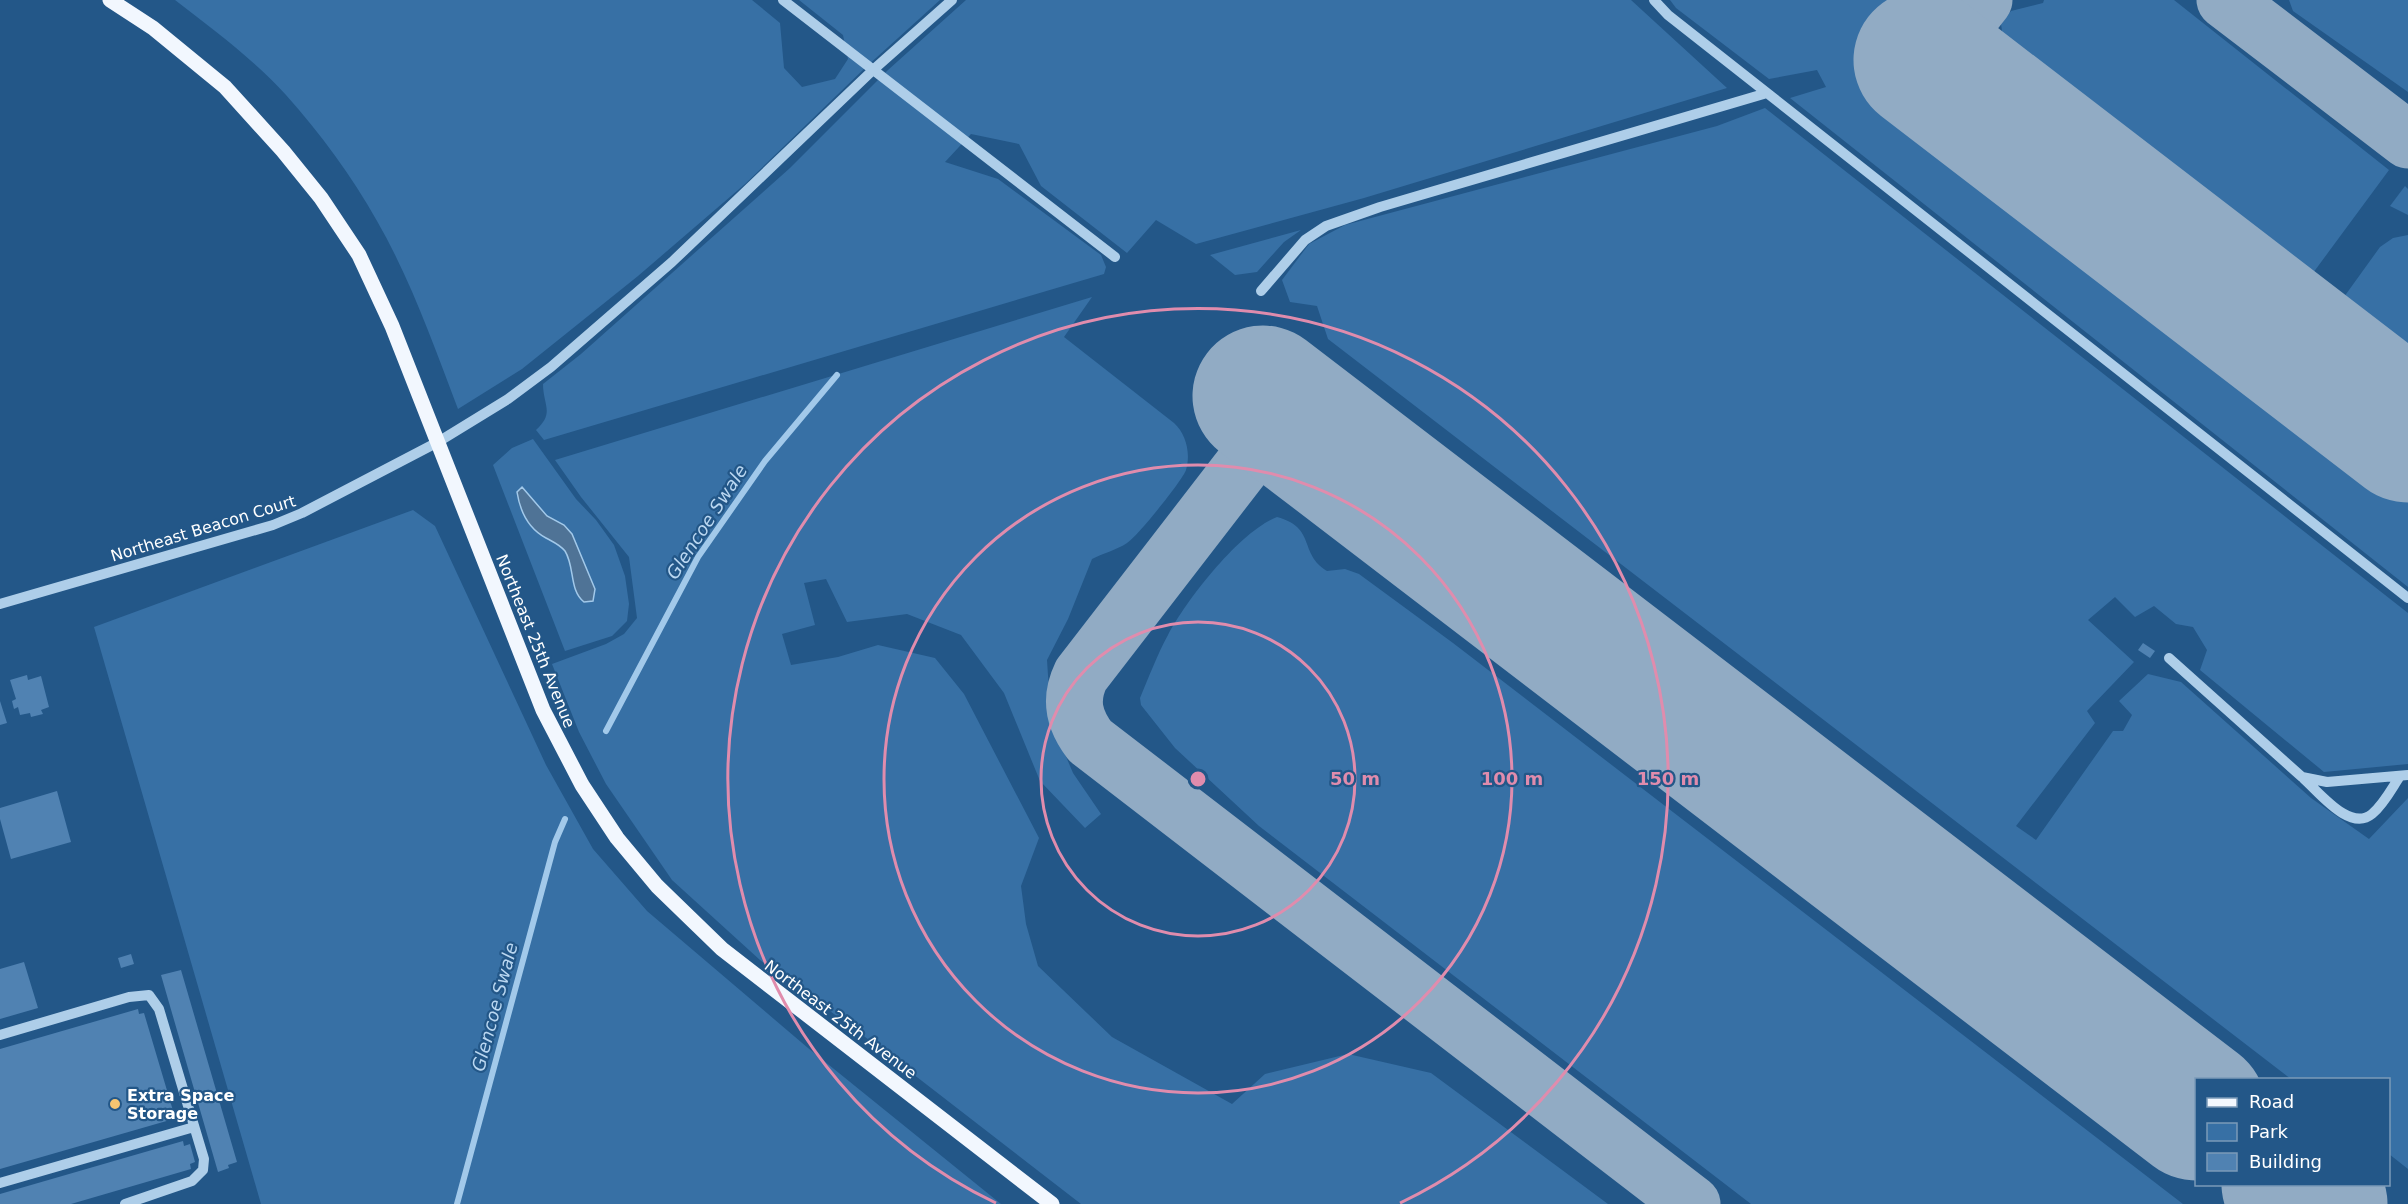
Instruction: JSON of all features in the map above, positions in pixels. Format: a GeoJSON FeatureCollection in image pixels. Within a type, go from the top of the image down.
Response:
{"type":"FeatureCollection","features":[{"type":"Feature","properties":{"kind":"main road","name":"Northeast 25th Avenue"},"geometry":{"type":"LineString","coordinates":[[110,0],[153,28],[225,87],[283,151],[321,198],[359,255],[392,326],[551,727],[582,785],[637,862],[657,886],[722,949],[1052,1204]]}},
{"type":"Feature","properties":{"kind":"street"},"geometry":{"type":"LineString","coordinates":[[783,0],[1115,256]]}},
{"type":"Feature","properties":{"kind":"street","name":"Northeast Beacon Court"},"geometry":{"type":"LineString","coordinates":[[0,604],[273,525],[302,513],[438,442],[508,399],[560,359],[672,262],[873,70],[952,0]]}},
{"type":"Feature","properties":{"kind":"street"},"geometry":{"type":"LineString","coordinates":[[1654,0],[1668,15],[2408,598]]}},
{"type":"Feature","properties":{"kind":"street"},"geometry":{"type":"LineString","coordinates":[[1261,291],[1305,240],[1326,226],[1380,207],[1767,93]]}},
{"type":"Feature","properties":{"kind":"street"},"geometry":{"type":"LineString","coordinates":[[2169,658],[2345,816],[2357,820],[2370,815],[2404,776]]}},
{"type":"Feature","properties":{"kind":"street"},"geometry":{"type":"LineString","coordinates":[[2302,777],[2327,782],[2404,776]]}},
{"type":"Feature","properties":{"kind":"street"},"geometry":{"type":"LineString","coordinates":[[0,1035],[129,997],[148,995],[159,1009],[204,1159],[203,1170],[192,1180],[138,1202],[125,1204]]}},
{"type":"Feature","properties":{"kind":"street"},"geometry":{"type":"LineString","coordinates":[[0,1183],[194,1127]]}},
{"type":"Feature","properties":{"kind":"green space"},"geometry":{"type":"Polygon","coordinates":[[[175,0],[752,0],[780,23],[784,68],[802,87],[835,79],[848,59],[843,35],[799,0],[940,0],[866,67],[745,184],[638,276],[522,369],[458,409],[401,266],[367,204],[335,155],[286,95],[260,69],[175,0]]]}},
{"type":"Feature","properties":{"kind":"green space"},"geometry":{"type":"Polygon","coordinates":[[[966,0],[1631,0],[1727,88],[1364,198],[1196,244],[1156,220],[1127,253],[1041,186],[1019,144],[971,134],[945,162],[998,179],[1101,255],[1106,267],[1104,274],[544,440],[536,430],[547,414],[543,384],[581,354],[790,168],[888,70],[966,0]]]}},
{"type":"Feature","properties":{"kind":"green space"},"geometry":{"type":"Polygon","coordinates":[[[1670,0],[1947,0],[1882,83],[1906,106],[2408,490],[2408,587],[1790,98],[1826,87],[1817,70],[1769,79],[1676,8],[1670,0]]]}},
{"type":"Feature","properties":{"kind":"green space"},"geometry":{"type":"Polygon","coordinates":[[[2044,0],[2174,0],[2389,170],[2299,292],[2040,94],[2028,57],[2014,52],[2004,44],[2001,24],[2011,11],[2043,3],[2044,0]]]}},
{"type":"Feature","properties":{"kind":"green space"},"geometry":{"type":"Polygon","coordinates":[[[2289,0],[2408,0],[2408,92],[2293,11],[2289,0]]]}},
{"type":"Feature","properties":{"kind":"green space"},"geometry":{"type":"Polygon","coordinates":[[[1765,108],[2408,613],[2408,764],[2324,772],[2200,670],[2207,650],[2193,627],[2176,624],[2154,606],[2135,617],[2115,597],[2088,620],[2134,662],[2087,711],[2095,723],[2016,826],[2036,840],[2113,731],[2123,731],[2132,715],[2119,701],[2148,674],[2181,682],[2311,798],[2369,839],[2408,798],[2408,1169],[2390,1155],[2390,1078],[2290,1078],[1328,339],[1317,306],[1290,302],[1282,280],[1309,244],[1345,225],[1717,126],[1765,108]]]}},
{"type":"Feature","properties":{"kind":"green space"},"geometry":{"type":"Polygon","coordinates":[[[2405,186],[2408,189],[2408,215],[2390,206],[2405,186]]]}},
{"type":"Feature","properties":{"kind":"green space"},"geometry":{"type":"Polygon","coordinates":[[[1301,230],[1284,242],[1257,272],[1235,275],[1210,255],[1301,230]]]}},
{"type":"Feature","properties":{"kind":"green space"},"geometry":{"type":"Polygon","coordinates":[[[2408,235],[2408,375],[2331,315],[2380,247],[2393,238],[2408,235]]]}},
{"type":"Feature","properties":{"kind":"green space"},"geometry":{"type":"Polygon","coordinates":[[[1092,297],[1064,337],[1174,423],[1184,438],[1188,451],[1183,476],[1140,531],[1123,545],[1092,559],[1068,619],[1047,660],[1051,721],[1073,773],[1101,814],[1085,828],[1040,781],[1004,693],[961,635],[907,614],[847,622],[826,579],[804,583],[815,625],[782,634],[791,665],[838,657],[878,645],[935,658],[964,694],[1039,838],[1021,886],[1026,924],[1038,966],[1112,1037],[1232,1104],[1265,1074],[1348,1054],[1431,1073],[1608,1204],[1081,1204],[860,1033],[760,960],[672,880],[606,784],[579,732],[552,664],[606,644],[624,634],[637,618],[629,557],[555,460],[1092,297]]]}},
{"type":"Feature","properties":{"kind":"green space"},"geometry":{"type":"Polygon","coordinates":[[[533,439],[576,499],[596,520],[614,545],[625,576],[629,604],[627,621],[612,636],[565,651],[493,465],[512,448],[533,439]]]}},
{"type":"Feature","properties":{"kind":"green space"},"geometry":{"type":"Polygon","coordinates":[[[413,510],[435,526],[546,765],[593,849],[647,911],[808,1048],[1001,1204],[261,1204],[94,627],[413,510]]]}},
{"type":"Feature","properties":{"kind":"green space"},"geometry":{"type":"Polygon","coordinates":[[[1277,517],[1298,528],[1313,557],[1327,571],[1345,569],[1359,574],[1453,643],[2183,1204],[1751,1204],[1259,826],[1175,748],[1141,705],[1140,698],[1160,650],[1188,603],[1231,551],[1247,536],[1277,517]]]}},
{"type":"Feature","properties":{"kind":"shaded area"},"geometry":{"type":"Polygon","coordinates":[[[522,487],[547,516],[564,525],[572,534],[595,589],[593,601],[584,602],[579,597],[565,551],[535,530],[526,519],[517,492],[522,487]]]}},
{"type":"Feature","properties":{"kind":"building"},"geometry":{"type":"Polygon","coordinates":[[[2143,643],[2155,651],[2150,658],[2138,650],[2143,643]]]}},
{"type":"Feature","properties":{"kind":"building"},"geometry":{"type":"Polygon","coordinates":[[[27,675],[28,680],[41,676],[49,707],[41,710],[43,714],[31,717],[30,713],[20,715],[18,707],[14,709],[12,701],[16,699],[10,680],[27,675]]]}},
{"type":"Feature","properties":{"kind":"building"},"geometry":{"type":"Polygon","coordinates":[[[0,701],[7,723],[0,725],[0,701]]]}},
{"type":"Feature","properties":{"kind":"building"},"geometry":{"type":"Polygon","coordinates":[[[57,791],[71,842],[11,859],[0,819],[0,808],[57,791]]]}},
{"type":"Feature","properties":{"kind":"building"},"geometry":{"type":"Polygon","coordinates":[[[131,954],[134,964],[121,968],[118,958],[131,954]]]}},
{"type":"Feature","properties":{"kind":"building"},"geometry":{"type":"Polygon","coordinates":[[[24,962],[38,1008],[0,1019],[0,969],[24,962]]]}},
{"type":"Feature","properties":{"kind":"building"},"geometry":{"type":"Polygon","coordinates":[[[181,970],[237,1162],[218,1172],[161,975],[181,970]]]}},
{"type":"Feature","properties":{"kind":"building"},"geometry":{"type":"Polygon","coordinates":[[[138,1009],[139,1014],[144,1013],[174,1114],[169,1116],[170,1120],[0,1169],[0,1049],[138,1009]]]}},
{"type":"Feature","properties":{"kind":"building"},"geometry":{"type":"Polygon","coordinates":[[[183,1141],[184,1146],[190,1144],[195,1162],[190,1164],[191,1169],[71,1204],[0,1204],[0,1194],[183,1141]]]}},
{"type":"Feature","properties":{"kind":"waterway","name":"Glencoe Swale"},"geometry":{"type":"LineString","coordinates":[[606,731],[698,557],[765,461],[837,375]]}},
{"type":"Feature","properties":{"kind":"waterway","name":"Glencoe Swale"},"geometry":{"type":"LineString","coordinates":[[457,1204],[555,842],[565,819]]}},
{"type":"Feature","properties":{"kind":"taxiway"},"geometry":{"type":"LineString","coordinates":[[1932,66],[1984,0]]}},
{"type":"Feature","properties":{"kind":"taxiway"},"geometry":{"type":"LineString","coordinates":[[2225,0],[2408,140]]}},
{"type":"Feature","properties":{"kind":"taxiway"},"geometry":{"type":"LineString","coordinates":[[1284,412],[1081,675],[1074,701],[1080,725],[1090,741],[1692,1204]]}},
{"type":"Feature","properties":{"kind":"runway"},"geometry":{"type":"LineString","coordinates":[[1924,60],[2408,432]]}},
{"type":"Feature","properties":{"kind":"runway"},"geometry":{"type":"LineString","coordinates":[[1263,396],[2195,1109]]}},
{"type":"Feature","properties":{"kind":"runway"},"geometry":{"type":"LineString","coordinates":[[2294,1186],[2317,1204]]}},
{"type":"Feature","properties":{"kind":"place","name":"Extra Space Storage"},"geometry":{"type":"Point","coordinates":[115,1104]}}]}
